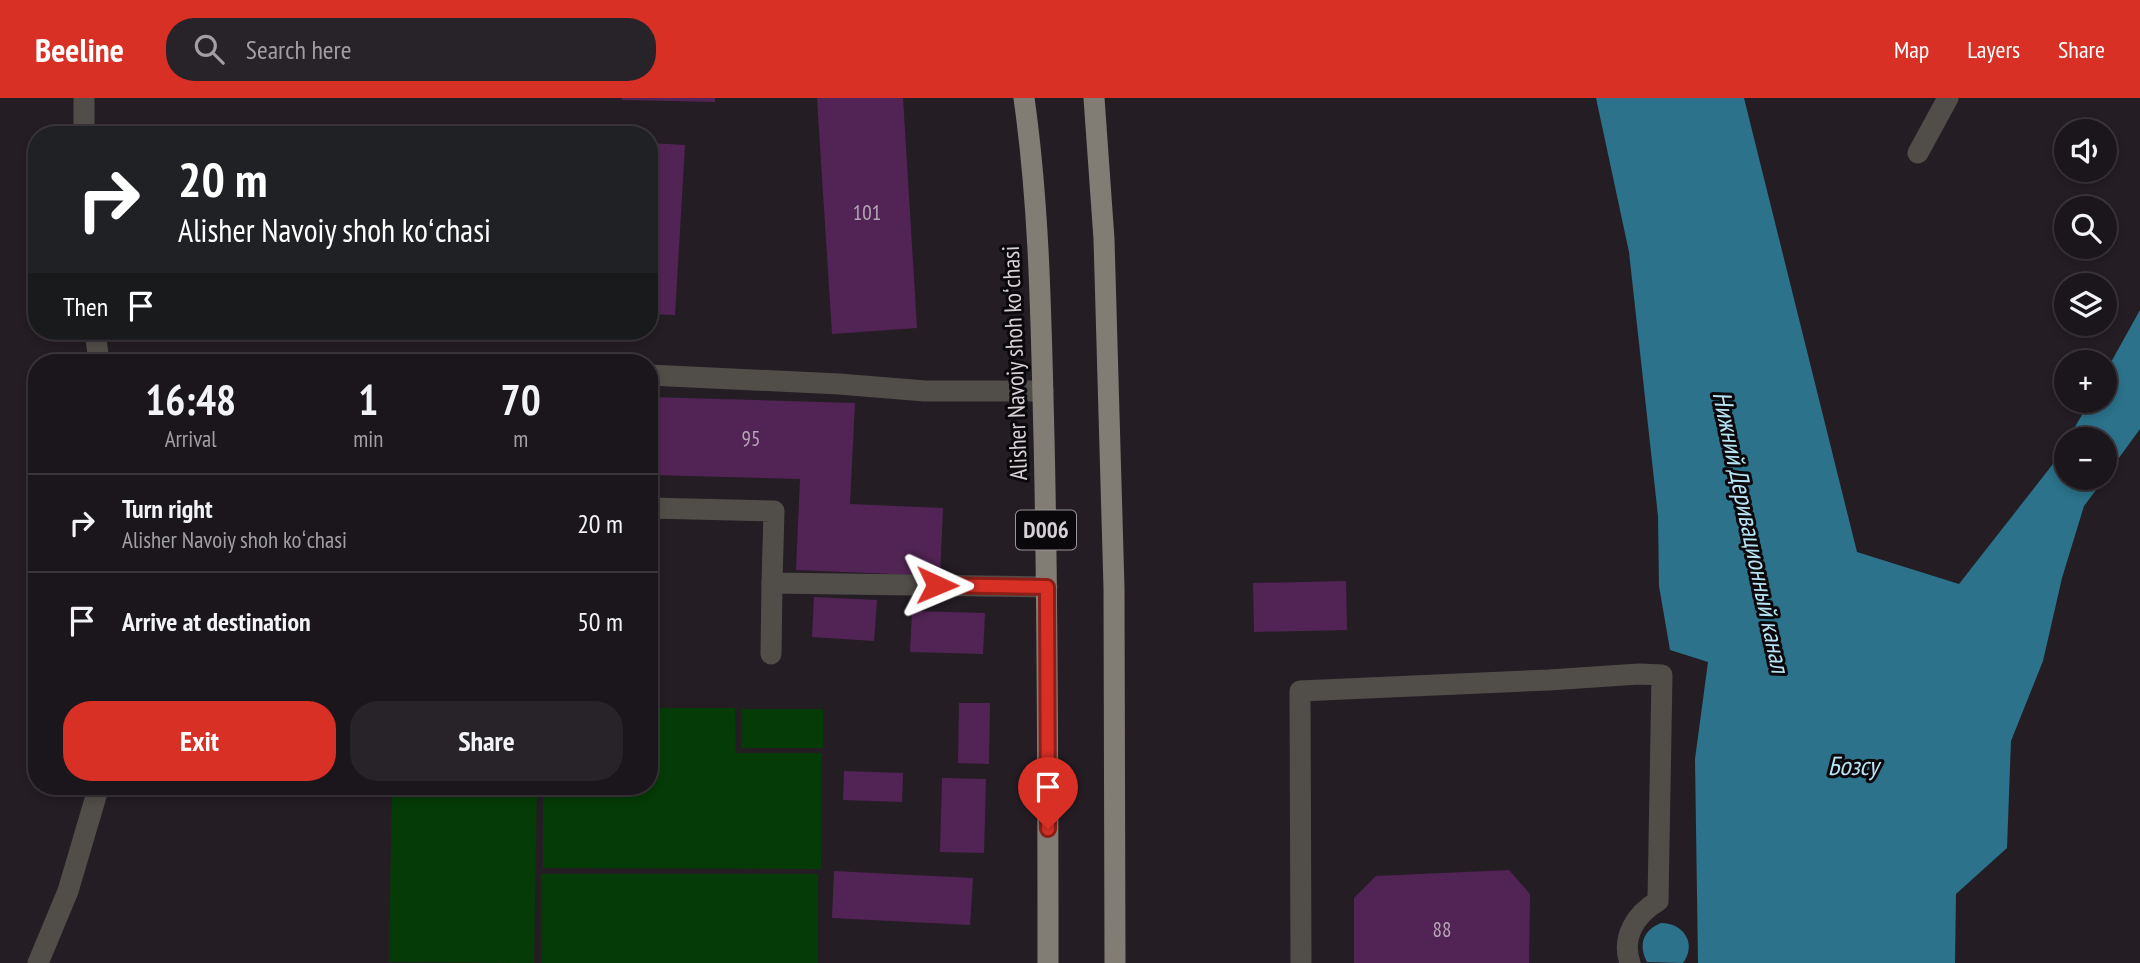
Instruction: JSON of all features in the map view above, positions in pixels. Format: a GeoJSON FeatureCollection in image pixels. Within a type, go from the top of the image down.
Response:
{"type":"FeatureCollection","features":[{"type":"Feature","properties":{"kind":"main road","name":"Alisher Navoiy shoh koʻchasi"},"geometry":{"type":"LineString","coordinates":[[1024,98],[1040,263],[1047,587],[1048,963]]}},
{"type":"Feature","properties":{"kind":"main road","name":"D006"},"geometry":{"type":"LineString","coordinates":[[1094,98],[1104,239],[1114,588],[1115,963]]}},
{"type":"Feature","properties":{"kind":"street"},"geometry":{"type":"LineString","coordinates":[[84,98],[85,126]]}},
{"type":"Feature","properties":{"kind":"street"},"geometry":{"type":"LineString","coordinates":[[1918,153],[1948,98]]}},
{"type":"Feature","properties":{"kind":"street"},"geometry":{"type":"LineString","coordinates":[[658,376],[839,384],[925,391],[1043,391]]}},
{"type":"Feature","properties":{"kind":"street"},"geometry":{"type":"LineString","coordinates":[[658,508],[774,510],[771,654]]}},
{"type":"Feature","properties":{"kind":"street"},"geometry":{"type":"LineString","coordinates":[[772,583],[1047,587]]}},
{"type":"Feature","properties":{"kind":"street"},"geometry":{"type":"LineString","coordinates":[[1301,963],[1300,691],[1640,674],[1662,676],[1658,901],[1647,908],[1631,928],[1627,944],[1630,963]]}},
{"type":"Feature","properties":{"kind":"street"},"geometry":{"type":"LineString","coordinates":[[38,963],[68,891],[96,795]]}},
{"type":"Feature","properties":{"kind":"green space"},"geometry":{"type":"Polygon","coordinates":[[[658,708],[735,708],[736,753],[822,753],[821,869],[543,868],[543,795],[658,795],[658,708]]]}},
{"type":"Feature","properties":{"kind":"green space"},"geometry":{"type":"Polygon","coordinates":[[[741,709],[823,709],[823,748],[741,748],[741,709]]]}},
{"type":"Feature","properties":{"kind":"green space"},"geometry":{"type":"Polygon","coordinates":[[[392,795],[537,795],[534,963],[389,962],[392,795]]]}},
{"type":"Feature","properties":{"kind":"green space"},"geometry":{"type":"Polygon","coordinates":[[[541,874],[818,874],[818,963],[541,963],[541,874]]]}},
{"type":"Feature","properties":{"kind":"water"},"geometry":{"type":"Polygon","coordinates":[[[1596,98],[1744,98],[1857,552],[1959,584],[2054,463],[2054,490],[2096,490],[2084,506],[2062,578],[2043,661],[2011,741],[2007,848],[1956,894],[1955,963],[1698,963],[1695,759],[1708,662],[1670,650],[1659,586],[1658,516],[1629,252],[1596,98]]]}},
{"type":"Feature","properties":{"kind":"water"},"geometry":{"type":"Polygon","coordinates":[[[2140,310],[2140,429],[2117,461],[2117,427],[2075,427],[2083,413],[2117,413],[2117,351],[2140,310]]]}},
{"type":"Feature","properties":{"kind":"water"},"geometry":{"type":"Polygon","coordinates":[[[1661,923],[1676,927],[1686,936],[1689,949],[1683,963],[1647,962],[1643,950],[1644,939],[1650,930],[1661,923]]]}},
{"type":"Feature","properties":{"kind":"building"},"geometry":{"type":"Polygon","coordinates":[[[715,98],[715,102],[622,100],[715,98]]]}},
{"type":"Feature","properties":{"kind":"building"},"geometry":{"type":"Polygon","coordinates":[[[817,98],[903,98],[917,328],[832,334],[817,98]]]}},
{"type":"Feature","properties":{"kind":"building"},"geometry":{"type":"Polygon","coordinates":[[[658,144],[685,145],[675,315],[658,314],[658,144]]]}},
{"type":"Feature","properties":{"kind":"building"},"geometry":{"type":"Polygon","coordinates":[[[658,397],[855,403],[850,504],[943,508],[940,576],[796,570],[800,479],[658,475],[658,397]]]}},
{"type":"Feature","properties":{"kind":"building"},"geometry":{"type":"Polygon","coordinates":[[[1346,581],[1347,630],[1254,632],[1253,583],[1346,581]]]}},
{"type":"Feature","properties":{"kind":"building"},"geometry":{"type":"Polygon","coordinates":[[[814,597],[877,600],[874,641],[812,637],[814,597]]]}},
{"type":"Feature","properties":{"kind":"building"},"geometry":{"type":"Polygon","coordinates":[[[912,611],[985,613],[983,654],[910,652],[912,611]]]}},
{"type":"Feature","properties":{"kind":"building"},"geometry":{"type":"Polygon","coordinates":[[[959,703],[990,703],[989,764],[958,763],[959,703]]]}},
{"type":"Feature","properties":{"kind":"building"},"geometry":{"type":"Polygon","coordinates":[[[844,771],[903,773],[902,802],[843,800],[844,771]]]}},
{"type":"Feature","properties":{"kind":"building"},"geometry":{"type":"Polygon","coordinates":[[[942,778],[986,779],[984,853],[940,852],[942,778]]]}},
{"type":"Feature","properties":{"kind":"building"},"geometry":{"type":"Polygon","coordinates":[[[1509,870],[1530,894],[1529,963],[1354,963],[1354,898],[1376,876],[1509,870]]]}},
{"type":"Feature","properties":{"kind":"building"},"geometry":{"type":"Polygon","coordinates":[[[834,871],[973,878],[970,925],[832,918],[834,871]]]}},
{"type":"Feature","properties":{"kind":"route"},"geometry":{"type":"LineString","coordinates":[[937,585],[1047,587],[1048,829]]}},
{"type":"Feature","properties":{"kind":"water label","name":"Нижний Деривационный канал"},"geometry":{"type":"Point","coordinates":[1751,532]}},
{"type":"Feature","properties":{"kind":"water label","name":"Бозсу"},"geometry":{"type":"Point","coordinates":[1853,766]}}]}
